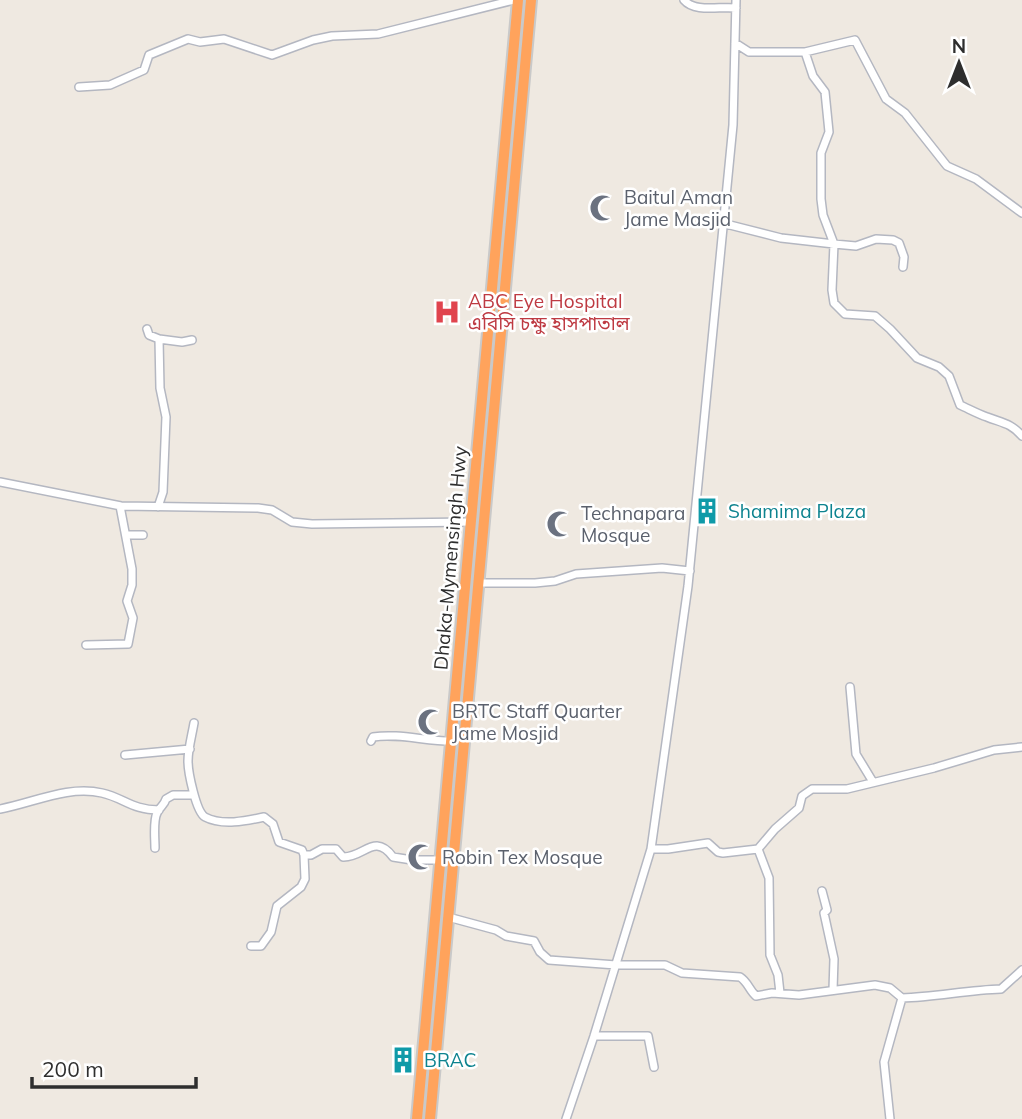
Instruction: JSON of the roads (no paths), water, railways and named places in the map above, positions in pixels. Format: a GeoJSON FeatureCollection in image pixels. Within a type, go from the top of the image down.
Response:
{"type":"FeatureCollection","features":[{"type":"Feature","properties":{"kind":"highway","name":"Dhaka-Mymensingh Hwy"},"geometry":{"type":"LineString","coordinates":[[416,1119],[516,0]]}},
{"type":"Feature","properties":{"kind":"highway","name":"Dhaka-Mymensingh Hwy"},"geometry":{"type":"LineString","coordinates":[[430,1119],[531,0]]}},
{"type":"Feature","properties":{"kind":"street"},"geometry":{"type":"LineString","coordinates":[[79,87],[110,85],[144,70],[149,55],[188,40],[224,40],[272,55],[313,40],[332,36],[378,34],[516,0]]}},
{"type":"Feature","properties":{"kind":"street"},"geometry":{"type":"LineString","coordinates":[[566,1119],[651,849],[690,571],[733,125],[736,4],[697,8],[688,5],[684,0]]}},
{"type":"Feature","properties":{"kind":"street"},"geometry":{"type":"LineString","coordinates":[[735,43],[749,51],[805,52],[855,40],[886,99],[905,113],[947,166],[976,179],[1022,214]]}},
{"type":"Feature","properties":{"kind":"street"},"geometry":{"type":"LineString","coordinates":[[805,52],[813,76],[825,92],[829,132],[821,153],[821,199],[823,215],[834,244],[834,303],[845,314],[875,316],[917,358],[940,367],[949,376],[960,405],[991,419],[1006,422],[1014,426],[1022,436]]}},
{"type":"Feature","properties":{"kind":"street"},"geometry":{"type":"LineString","coordinates":[[722,223],[780,238],[834,244],[856,246],[876,239],[893,240],[899,243],[904,257],[903,268]]}},
{"type":"Feature","properties":{"kind":"street"},"geometry":{"type":"LineString","coordinates":[[147,329],[149,335],[159,339],[182,342],[192,340]]}},
{"type":"Feature","properties":{"kind":"street"},"geometry":{"type":"LineString","coordinates":[[158,507],[163,492],[166,417],[160,388],[159,339]]}},
{"type":"Feature","properties":{"kind":"street"},"geometry":{"type":"LineString","coordinates":[[0,482],[120,506],[258,508],[272,510],[292,523],[471,522]]}},
{"type":"Feature","properties":{"kind":"street"},"geometry":{"type":"LineString","coordinates":[[86,645],[128,644],[133,618],[127,601],[132,577],[120,506]]}},
{"type":"Feature","properties":{"kind":"street"},"geometry":{"type":"LineString","coordinates":[[126,534],[143,534]]}},
{"type":"Feature","properties":{"kind":"street"},"geometry":{"type":"LineString","coordinates":[[478,583],[534,583],[555,581],[576,574],[662,568],[690,571]]}},
{"type":"Feature","properties":{"kind":"street"},"geometry":{"type":"LineString","coordinates":[[850,687],[856,754],[873,782]]}},
{"type":"Feature","properties":{"kind":"street"},"geometry":{"type":"LineString","coordinates":[[194,723],[188,763],[200,813],[214,820],[246,821],[264,817],[273,824],[279,842],[302,850],[304,855],[305,879],[301,887],[278,906],[271,932],[264,943],[261,946],[251,946]]}},
{"type":"Feature","properties":{"kind":"street"},"geometry":{"type":"LineString","coordinates":[[371,741],[373,737],[384,736],[451,741]]}},
{"type":"Feature","properties":{"kind":"street"},"geometry":{"type":"LineString","coordinates":[[651,849],[708,843],[723,853],[758,849],[775,829],[799,808],[805,791],[847,789],[994,750],[1022,747]]}},
{"type":"Feature","properties":{"kind":"street"},"geometry":{"type":"LineString","coordinates":[[125,755],[190,749]]}},
{"type":"Feature","properties":{"kind":"street"},"geometry":{"type":"LineString","coordinates":[[0,808],[64,793],[94,792],[103,793],[135,808],[159,810]]}},
{"type":"Feature","properties":{"kind":"street"},"geometry":{"type":"LineString","coordinates":[[155,848],[156,817],[170,795],[194,795]]}},
{"type":"Feature","properties":{"kind":"street"},"geometry":{"type":"LineString","coordinates":[[304,855],[337,849],[343,857],[349,858],[376,846],[386,848],[393,856],[412,860],[440,860]]}},
{"type":"Feature","properties":{"kind":"street"},"geometry":{"type":"LineString","coordinates":[[758,849],[769,878],[770,954],[778,975],[780,993]]}},
{"type":"Feature","properties":{"kind":"street"},"geometry":{"type":"LineString","coordinates":[[822,891],[834,959],[833,990]]}},
{"type":"Feature","properties":{"kind":"street"},"geometry":{"type":"LineString","coordinates":[[448,917],[496,930],[506,936],[534,941],[540,952],[549,960],[616,965],[665,965],[682,974],[740,977],[756,996],[780,993],[799,995],[875,985],[890,988],[902,998],[1001,989],[1022,970]]}},
{"type":"Feature","properties":{"kind":"street"},"geometry":{"type":"LineString","coordinates":[[890,1119],[884,1062],[902,998]]}},
{"type":"Feature","properties":{"kind":"street"},"geometry":{"type":"LineString","coordinates":[[594,1036],[648,1036],[654,1067]]}},
{"type":"Feature","properties":{"kind":"place","name":"Baitul Aman Jame Masjid"},"geometry":{"type":"Point","coordinates":[603,208]}},
{"type":"Feature","properties":{"kind":"place","name":"ABC Eye Hospital এবিসি চক্ষু হাসপাতাল"},"geometry":{"type":"Point","coordinates":[447,312]}},
{"type":"Feature","properties":{"kind":"place","name":"Shamima Plaza"},"geometry":{"type":"Point","coordinates":[707,511]}},
{"type":"Feature","properties":{"kind":"place","name":"Technapara Mosque"},"geometry":{"type":"Point","coordinates":[560,524]}},
{"type":"Feature","properties":{"kind":"place","name":"BRTC Staff Quarter Jame Mosjid"},"geometry":{"type":"Point","coordinates":[431,722]}},
{"type":"Feature","properties":{"kind":"place","name":"Robin Tex Mosque"},"geometry":{"type":"Point","coordinates":[421,857]}},
{"type":"Feature","properties":{"kind":"place","name":"BRAC"},"geometry":{"type":"Point","coordinates":[403,1060]}}]}
